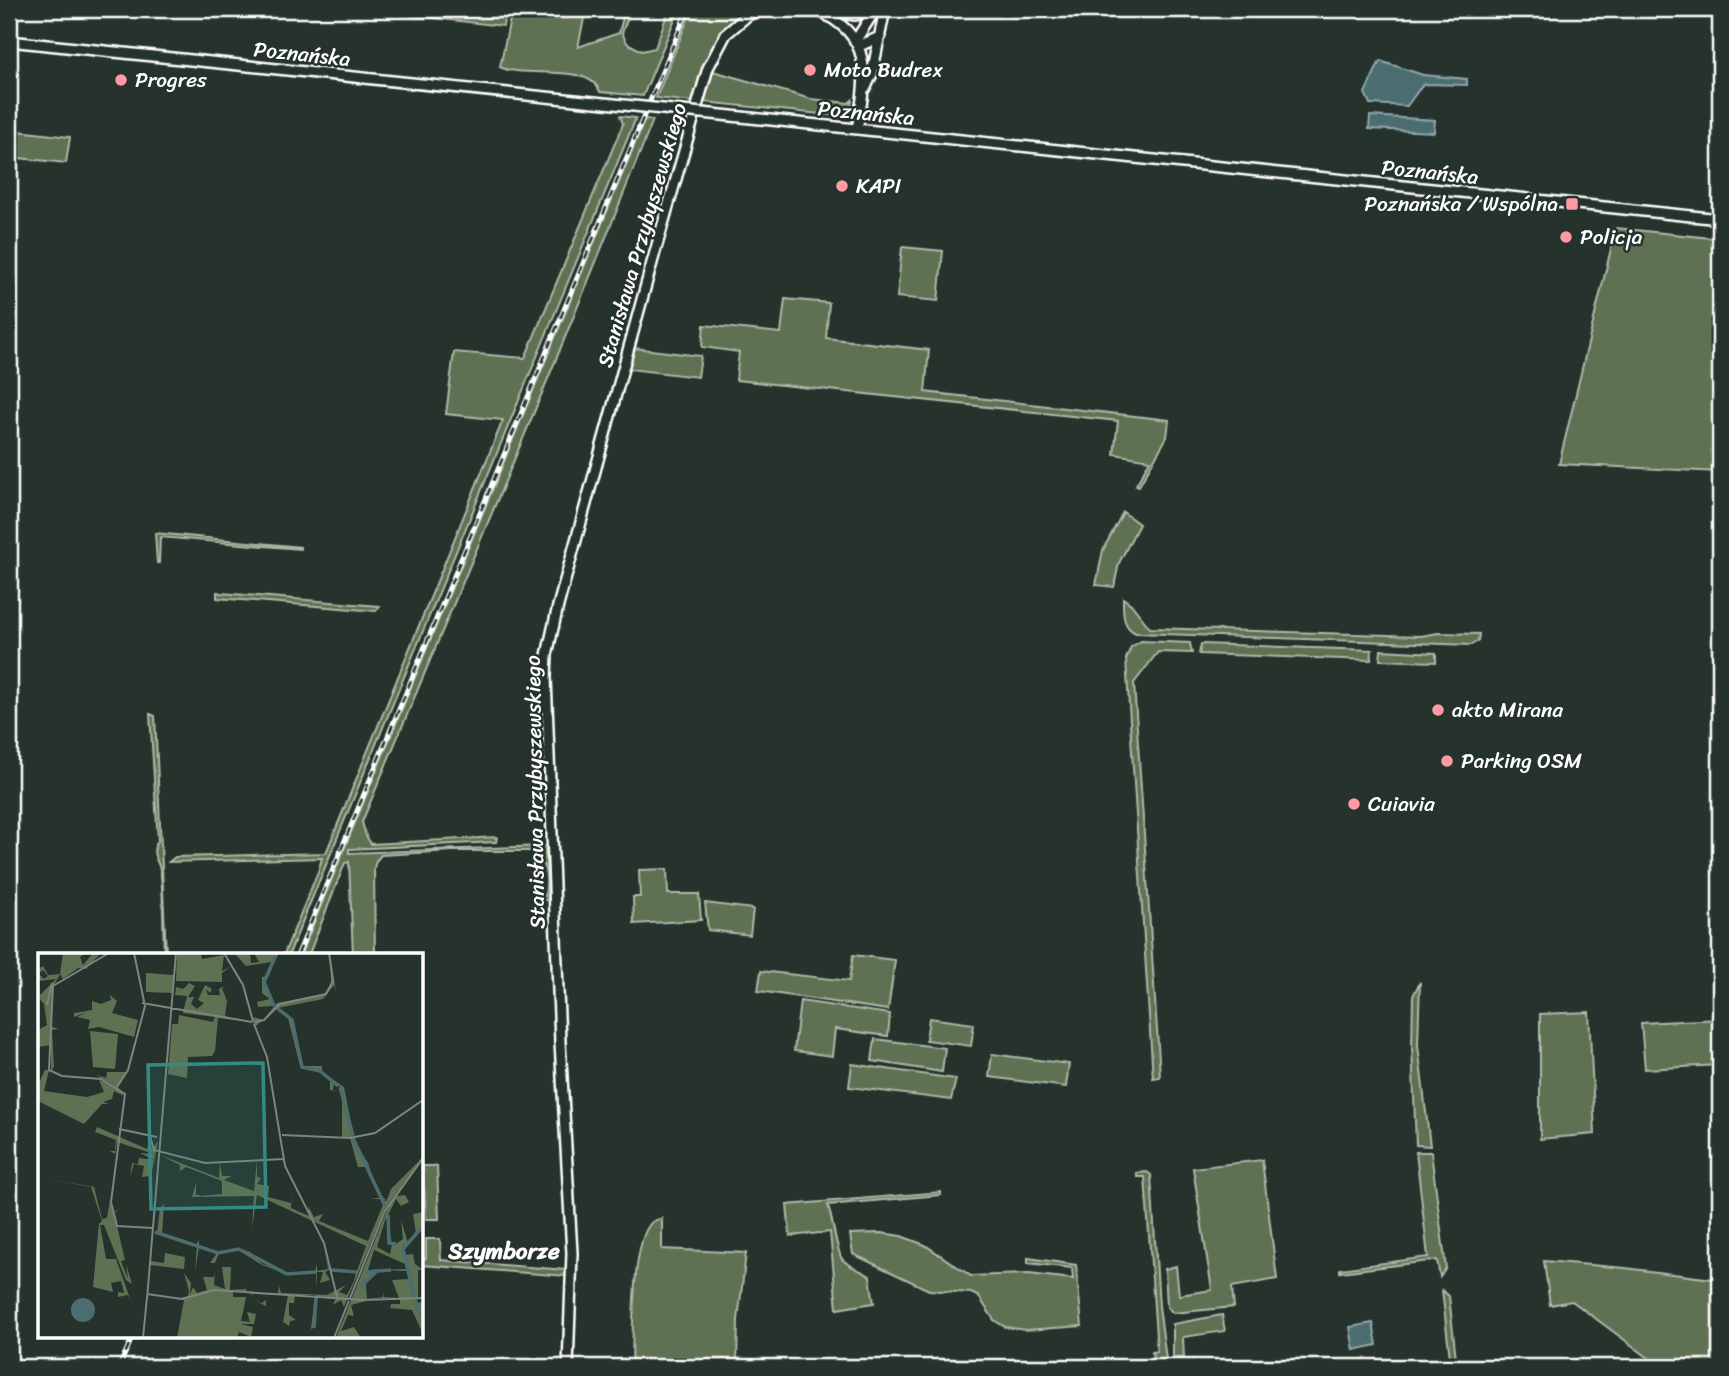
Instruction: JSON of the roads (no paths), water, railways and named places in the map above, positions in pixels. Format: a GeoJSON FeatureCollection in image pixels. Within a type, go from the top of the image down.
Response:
{"type":"FeatureCollection","features":[{"type":"Feature","properties":{"kind":"street","name":"Stanisława Przybyszewskiego"},"geometry":{"type":"LineString","coordinates":[[568,1367],[572,1254],[551,842],[547,655],[612,408],[705,79],[713,56],[726,34],[748,15],[762,9]]}},
{"type":"Feature","properties":{"kind":"street"},"geometry":{"type":"LineString","coordinates":[[815,9],[855,15],[875,10]]}},
{"type":"Feature","properties":{"kind":"street"},"geometry":{"type":"LineString","coordinates":[[815,9],[841,23],[858,43],[864,73],[864,92]]}},
{"type":"Feature","properties":{"kind":"street"},"geometry":{"type":"LineString","coordinates":[[856,129],[864,92],[872,74],[885,9]]}},
{"type":"Feature","properties":{"kind":"street"},"geometry":{"type":"LineString","coordinates":[[858,43],[875,10]]}},
{"type":"Feature","properties":{"kind":"street"},"geometry":{"type":"LineString","coordinates":[[858,43],[880,37]]}},
{"type":"Feature","properties":{"kind":"street","name":"Poznańska"},"geometry":{"type":"LineString","coordinates":[[9,41],[1720,219]]}},
{"type":"Feature","properties":{"kind":"water"},"geometry":{"type":"Polygon","coordinates":[[[1380,61],[1423,75],[1467,79],[1467,85],[1423,84],[1407,106],[1370,104],[1365,93],[1380,61]]]}},
{"type":"Feature","properties":{"kind":"water"},"geometry":{"type":"Polygon","coordinates":[[[1370,116],[1435,120],[1434,132],[1369,129],[1370,116]]]}},
{"type":"Feature","properties":{"kind":"water"},"geometry":{"type":"Polygon","coordinates":[[[1373,1323],[1377,1345],[1354,1350],[1350,1327],[1373,1323]]]}},
{"type":"Feature","properties":{"kind":"railway"},"geometry":{"type":"LineString","coordinates":[[298,953],[688,9]]}},
{"type":"Feature","properties":{"kind":"railway"},"geometry":{"type":"LineString","coordinates":[[119,1367],[132,1338]]}},
{"type":"Feature","properties":{"kind":"place","name":"Moto Budrex"},"geometry":{"type":"Point","coordinates":[810,70]}},
{"type":"Feature","properties":{"kind":"place","name":"Progres"},"geometry":{"type":"Point","coordinates":[121,80]}},
{"type":"Feature","properties":{"kind":"place","name":"KAPI"},"geometry":{"type":"Point","coordinates":[842,186]}},
{"type":"Feature","properties":{"kind":"place","name":"Poznańska / Wspólna"},"geometry":{"type":"Point","coordinates":[1572,204]}},
{"type":"Feature","properties":{"kind":"place","name":"Policja"},"geometry":{"type":"Point","coordinates":[1566,237]}},
{"type":"Feature","properties":{"kind":"place","name":"akto Mirana"},"geometry":{"type":"Point","coordinates":[1438,710]}},
{"type":"Feature","properties":{"kind":"place","name":"Parking OSM"},"geometry":{"type":"Point","coordinates":[1447,761]}},
{"type":"Feature","properties":{"kind":"place","name":"Cuiavia"},"geometry":{"type":"Point","coordinates":[1354,804]}},
{"type":"Feature","properties":{"kind":"district","name":"Szymborze"},"geometry":{"type":"Point","coordinates":[504,1251]}}]}
